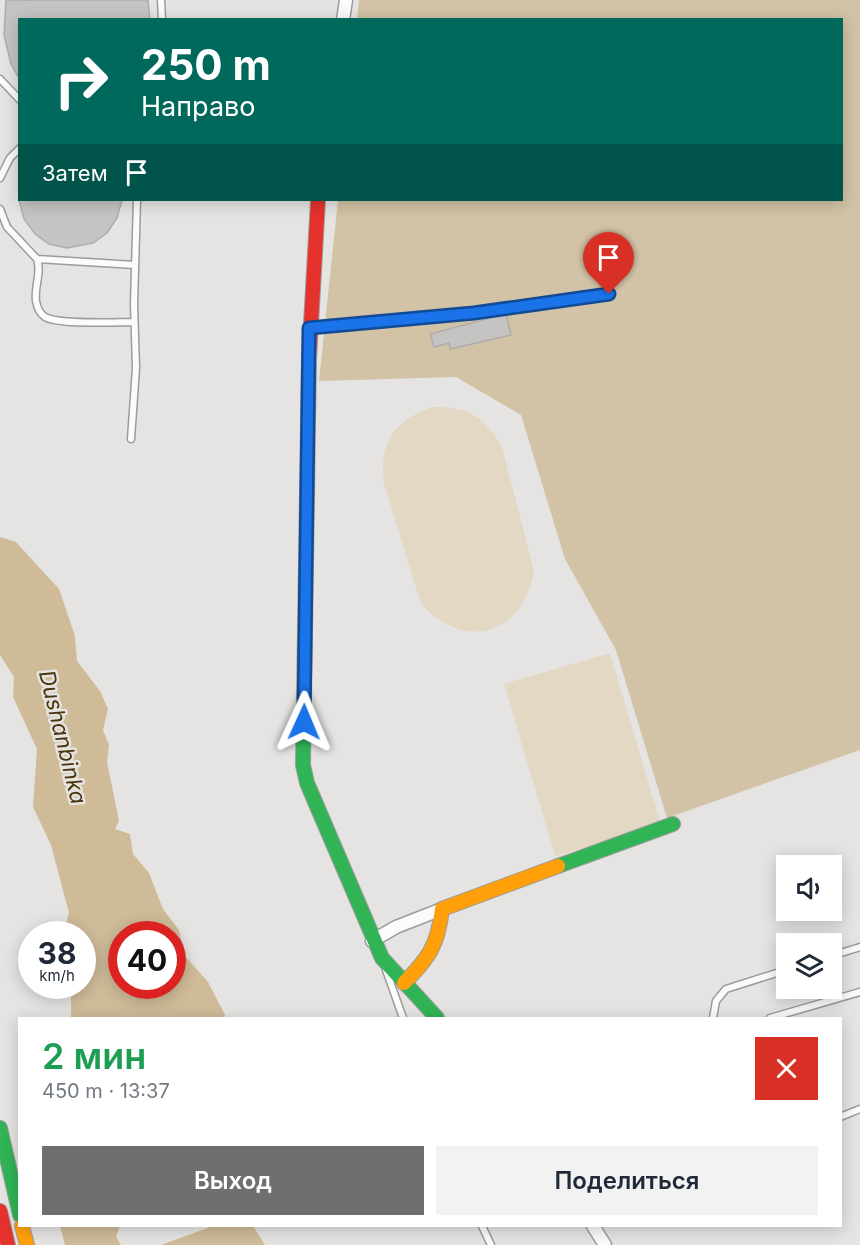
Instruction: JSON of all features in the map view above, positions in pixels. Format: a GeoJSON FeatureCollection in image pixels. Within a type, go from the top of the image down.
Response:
{"type":"FeatureCollection","features":[{"type":"Feature","properties":{"kind":"street"},"geometry":{"type":"LineString","coordinates":[[343,18],[346,0]]}},
{"type":"Feature","properties":{"kind":"street"},"geometry":{"type":"LineString","coordinates":[[318,201],[309,328],[303,765],[307,783],[372,941],[382,958],[436,1017]]}},
{"type":"Feature","properties":{"kind":"street"},"geometry":{"type":"LineString","coordinates":[[372,941],[396,927],[442,909],[673,824]]}},
{"type":"Feature","properties":{"kind":"street"},"geometry":{"type":"LineString","coordinates":[[404,983],[426,962],[436,947],[440,934],[442,909]]}},
{"type":"Feature","properties":{"kind":"street"},"geometry":{"type":"LineString","coordinates":[[0,1128],[18,1206]]}},
{"type":"Feature","properties":{"kind":"street"},"geometry":{"type":"LineString","coordinates":[[0,1211],[8,1245]]}},
{"type":"Feature","properties":{"kind":"street"},"geometry":{"type":"LineString","coordinates":[[22,1227],[27,1245]]}},
{"type":"Feature","properties":{"kind":"street"},"geometry":{"type":"LineString","coordinates":[[594,1227],[605,1245]]}},
{"type":"Feature","properties":{"kind":"lane"},"geometry":{"type":"LineString","coordinates":[[161,0],[162,18]]}},
{"type":"Feature","properties":{"kind":"lane"},"geometry":{"type":"LineString","coordinates":[[0,79],[18,98]]}},
{"type":"Feature","properties":{"kind":"lane"},"geometry":{"type":"LineString","coordinates":[[0,178],[10,158],[18,150]]}},
{"type":"Feature","properties":{"kind":"lane"},"geometry":{"type":"LineString","coordinates":[[131,439],[136,368],[134,322],[137,201]]}},
{"type":"Feature","properties":{"kind":"lane"},"geometry":{"type":"LineString","coordinates":[[0,209],[7,227],[39,265],[36,301],[39,312],[46,317],[59,320],[134,322]]}},
{"type":"Feature","properties":{"kind":"lane"},"geometry":{"type":"LineString","coordinates":[[36,259],[135,265]]}},
{"type":"Feature","properties":{"kind":"lane"},"geometry":{"type":"LineString","coordinates":[[309,328],[474,313],[609,294]]}},
{"type":"Feature","properties":{"kind":"lane"},"geometry":{"type":"LineString","coordinates":[[842,952],[860,946]]}},
{"type":"Feature","properties":{"kind":"lane"},"geometry":{"type":"LineString","coordinates":[[382,958],[403,1017]]}},
{"type":"Feature","properties":{"kind":"lane"},"geometry":{"type":"LineString","coordinates":[[713,1017],[720,993],[776,973]]}},
{"type":"Feature","properties":{"kind":"lane"},"geometry":{"type":"LineString","coordinates":[[773,1017],[860,992]]}},
{"type":"Feature","properties":{"kind":"lane"},"geometry":{"type":"LineString","coordinates":[[842,1116],[860,1109]]}},
{"type":"Feature","properties":{"kind":"lane"},"geometry":{"type":"LineString","coordinates":[[482,1227],[491,1245]]}},
{"type":"Feature","properties":{"kind":"shaded area"},"geometry":{"type":"Polygon","coordinates":[[[359,0],[860,0],[860,750],[667,818],[616,650],[565,559],[521,415],[456,377],[319,381],[338,201],[843,201],[843,18],[357,18],[359,0]]]}},
{"type":"Feature","properties":{"kind":"shaded area"},"geometry":{"type":"Polygon","coordinates":[[[433,407],[446,407],[474,415],[489,428],[502,447],[534,571],[528,593],[518,610],[505,622],[490,630],[473,632],[456,628],[438,619],[421,604],[384,484],[384,456],[392,435],[408,419],[433,407]]]}},
{"type":"Feature","properties":{"kind":"shaded area"},"geometry":{"type":"Polygon","coordinates":[[[610,653],[661,825],[555,856],[504,684],[610,653]]]}},
{"type":"Feature","properties":{"kind":"water","name":"Dushanbinka"},"geometry":{"type":"Polygon","coordinates":[[[0,537],[16,542],[59,589],[75,636],[77,661],[100,691],[108,709],[103,730],[109,745],[107,762],[119,821],[115,829],[130,834],[133,854],[149,873],[163,909],[172,921],[108,921],[108,999],[186,999],[186,957],[208,982],[224,1017],[71,1017],[71,999],[96,999],[96,921],[67,921],[69,913],[51,845],[33,807],[37,749],[13,697],[14,677],[0,655],[0,537]]]}},
{"type":"Feature","properties":{"kind":"water"},"geometry":{"type":"Polygon","coordinates":[[[60,1227],[120,1227],[116,1237],[121,1245],[65,1245],[60,1227]]]}},
{"type":"Feature","properties":{"kind":"water"},"geometry":{"type":"Polygon","coordinates":[[[210,1227],[254,1227],[265,1245],[161,1245],[210,1227]]]}},
{"type":"Feature","properties":{"kind":"building"},"geometry":{"type":"Polygon","coordinates":[[[6,0],[148,0],[150,18],[18,18],[18,76],[11,64],[4,35],[6,0]]]}},
{"type":"Feature","properties":{"kind":"building"},"geometry":{"type":"Polygon","coordinates":[[[19,201],[122,201],[117,218],[107,233],[93,243],[67,248],[49,244],[35,234],[24,219],[19,201]]]}},
{"type":"Feature","properties":{"kind":"building"},"geometry":{"type":"Polygon","coordinates":[[[506,314],[511,335],[450,349],[449,343],[434,347],[430,334],[487,319],[487,317],[506,314]]]}},
{"type":"Feature","properties":{"kind":"traffic: fast"},"geometry":{"type":"LineString","coordinates":[[309,359],[303,765],[307,783],[382,958],[436,1017]]}},
{"type":"Feature","properties":{"kind":"traffic: fast"},"geometry":{"type":"LineString","coordinates":[[558,866],[673,824]]}},
{"type":"Feature","properties":{"kind":"traffic: fast"},"geometry":{"type":"LineString","coordinates":[[0,1128],[18,1206]]}},
{"type":"Feature","properties":{"kind":"traffic: slow"},"geometry":{"type":"LineString","coordinates":[[404,983],[431,950],[438,932],[442,909],[558,866]]}},
{"type":"Feature","properties":{"kind":"traffic: slow"},"geometry":{"type":"LineString","coordinates":[[22,1227],[27,1245]]}},
{"type":"Feature","properties":{"kind":"traffic: jam"},"geometry":{"type":"LineString","coordinates":[[309,359],[318,201]]}},
{"type":"Feature","properties":{"kind":"traffic: jam"},"geometry":{"type":"LineString","coordinates":[[0,1211],[8,1245]]}},
{"type":"Feature","properties":{"kind":"route"},"geometry":{"type":"LineString","coordinates":[[304,722],[309,328],[474,313],[609,294]]}}]}
